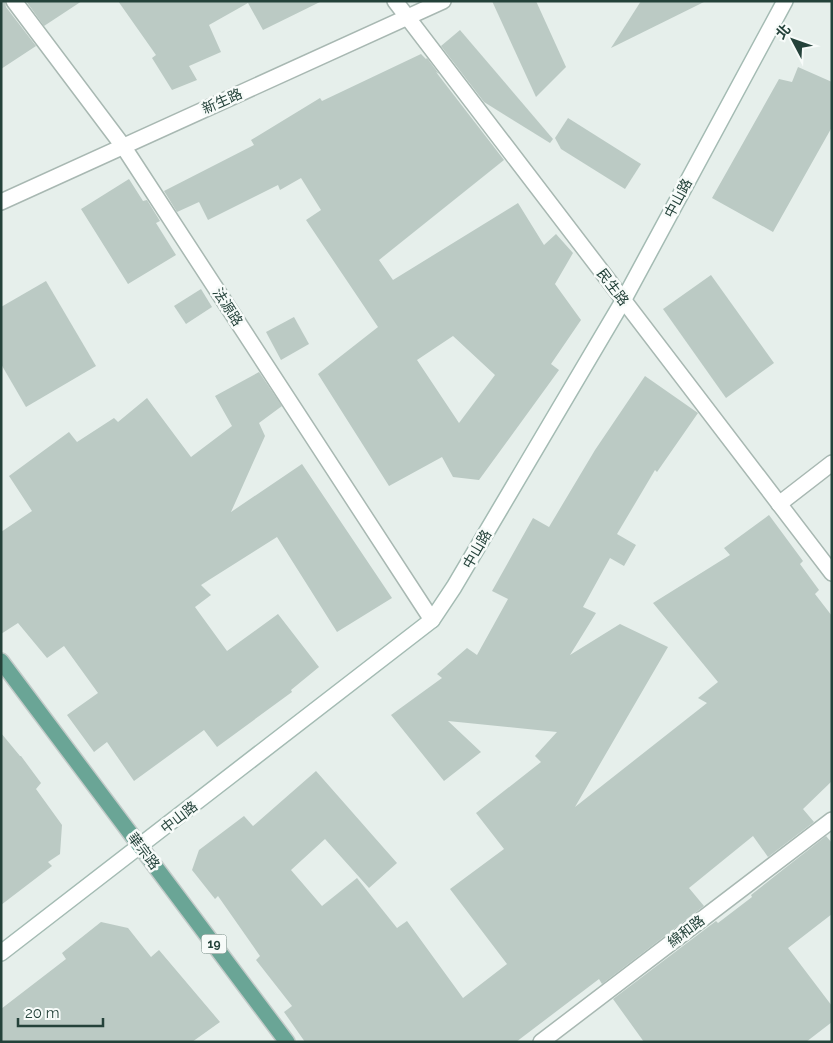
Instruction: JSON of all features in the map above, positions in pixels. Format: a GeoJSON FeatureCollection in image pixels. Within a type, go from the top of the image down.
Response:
{"type":"FeatureCollection","features":[{"type":"Feature","properties":{"kind":"main road","name":"華宗路"},"geometry":{"type":"LineString","coordinates":[[1,661],[287,1042]]}},
{"type":"Feature","properties":{"kind":"street","name":"法源路"},"geometry":{"type":"LineString","coordinates":[[14,1],[123,146],[432,620]]}},
{"type":"Feature","properties":{"kind":"street","name":"民生路"},"geometry":{"type":"LineString","coordinates":[[395,1],[832,573]]}},
{"type":"Feature","properties":{"kind":"street","name":"新生路"},"geometry":{"type":"LineString","coordinates":[[1,202],[443,1]]}},
{"type":"Feature","properties":{"kind":"street","name":"中山路"},"geometry":{"type":"LineString","coordinates":[[1,954],[432,620],[454,587],[623,300],[785,1]]}},
{"type":"Feature","properties":{"kind":"street"},"geometry":{"type":"LineString","coordinates":[[779,504],[832,463]]}},
{"type":"Feature","properties":{"kind":"street","name":"綿和路"},"geometry":{"type":"LineString","coordinates":[[541,1042],[832,820]]}},
{"type":"Feature","properties":{"kind":"building"},"geometry":{"type":"Polygon","coordinates":[[[1,1],[5,1],[6,7],[36,46],[1,69],[1,1]]]}},
{"type":"Feature","properties":{"kind":"building"},"geometry":{"type":"Polygon","coordinates":[[[26,1],[82,1],[44,26],[26,1]]]}},
{"type":"Feature","properties":{"kind":"building"},"geometry":{"type":"Polygon","coordinates":[[[118,1],[322,1],[263,30],[248,3],[209,25],[221,52],[189,66],[197,80],[172,90],[152,58],[156,55],[118,1]]]}},
{"type":"Feature","properties":{"kind":"building"},"geometry":{"type":"Polygon","coordinates":[[[492,1],[536,1],[566,67],[536,97],[492,1]]]}},
{"type":"Feature","properties":{"kind":"building"},"geometry":{"type":"Polygon","coordinates":[[[641,1],[706,1],[611,48],[641,1]]]}},
{"type":"Feature","properties":{"kind":"building"},"geometry":{"type":"Polygon","coordinates":[[[460,30],[553,139],[550,143],[484,102],[441,46],[460,30]]]}},
{"type":"Feature","properties":{"kind":"building"},"geometry":{"type":"Polygon","coordinates":[[[421,54],[427,58],[504,160],[379,260],[393,280],[518,203],[544,245],[556,234],[573,253],[555,284],[581,320],[551,364],[559,370],[479,480],[453,477],[442,457],[389,486],[318,374],[378,327],[306,220],[321,210],[301,178],[280,190],[278,185],[208,220],[199,202],[177,212],[164,191],[254,145],[251,140],[320,98],[322,101],[421,54]],[[453,336],[417,360],[459,423],[495,375],[453,336]]]}},
{"type":"Feature","properties":{"kind":"building"},"geometry":{"type":"Polygon","coordinates":[[[798,67],[832,82],[832,127],[773,232],[712,198],[779,79],[792,82],[798,67]]]}},
{"type":"Feature","properties":{"kind":"building"},"geometry":{"type":"Polygon","coordinates":[[[568,118],[641,164],[625,189],[561,149],[555,138],[568,118]]]}},
{"type":"Feature","properties":{"kind":"building"},"geometry":{"type":"Polygon","coordinates":[[[129,179],[143,201],[147,200],[160,221],[156,223],[176,255],[128,284],[81,209],[129,179]]]}},
{"type":"Feature","properties":{"kind":"building"},"geometry":{"type":"Polygon","coordinates":[[[711,275],[774,363],[726,398],[663,309],[711,275]]]}},
{"type":"Feature","properties":{"kind":"building"},"geometry":{"type":"Polygon","coordinates":[[[46,281],[96,366],[26,407],[1,364],[1,307],[46,281]]]}},
{"type":"Feature","properties":{"kind":"building"},"geometry":{"type":"Polygon","coordinates":[[[201,289],[212,307],[186,324],[174,306],[201,289]]]}},
{"type":"Feature","properties":{"kind":"building"},"geometry":{"type":"Polygon","coordinates":[[[294,317],[309,344],[281,360],[266,332],[294,317]]]}},
{"type":"Feature","properties":{"kind":"building"},"geometry":{"type":"Polygon","coordinates":[[[259,372],[282,406],[259,423],[265,436],[231,512],[302,464],[392,598],[337,632],[277,537],[201,585],[211,595],[195,607],[227,651],[278,614],[319,667],[291,690],[292,692],[217,747],[204,730],[134,781],[107,742],[94,752],[67,715],[98,693],[64,646],[47,658],[18,623],[1,634],[1,532],[32,511],[9,476],[69,432],[77,442],[114,418],[118,422],[147,398],[191,457],[232,426],[215,396],[259,372]]]}},
{"type":"Feature","properties":{"kind":"building"},"geometry":{"type":"Polygon","coordinates":[[[645,376],[698,413],[657,472],[655,470],[617,534],[636,545],[624,566],[610,558],[583,607],[596,613],[570,655],[620,624],[668,647],[575,807],[707,703],[698,698],[718,682],[653,603],[730,555],[724,548],[769,515],[803,561],[800,564],[819,590],[815,594],[832,616],[832,781],[803,809],[814,822],[768,857],[753,836],[689,888],[704,906],[602,984],[599,979],[516,1042],[305,1042],[284,1012],[292,1006],[256,960],[260,956],[218,896],[215,899],[192,870],[199,850],[244,816],[253,826],[316,771],[397,863],[369,888],[325,839],[291,870],[322,906],[357,878],[397,928],[407,921],[463,998],[507,964],[450,889],[504,849],[476,813],[541,762],[535,756],[557,732],[448,721],[481,752],[444,781],[391,715],[442,678],[437,674],[467,648],[477,655],[508,599],[492,591],[533,518],[549,527],[595,450],[645,376]]]}},
{"type":"Feature","properties":{"kind":"building"},"geometry":{"type":"Polygon","coordinates":[[[1,733],[41,783],[36,789],[62,825],[60,854],[48,862],[52,866],[1,905],[1,733]]]}},
{"type":"Feature","properties":{"kind":"building"},"geometry":{"type":"Polygon","coordinates":[[[826,836],[832,843],[832,914],[788,948],[832,1006],[832,1022],[806,1042],[644,1042],[613,999],[716,921],[718,923],[752,897],[751,895],[826,836]]]}},
{"type":"Feature","properties":{"kind":"building"},"geometry":{"type":"Polygon","coordinates":[[[101,922],[128,928],[151,957],[159,950],[220,1022],[192,1042],[1,1042],[1,1009],[66,959],[62,953],[101,922]]]}}]}
